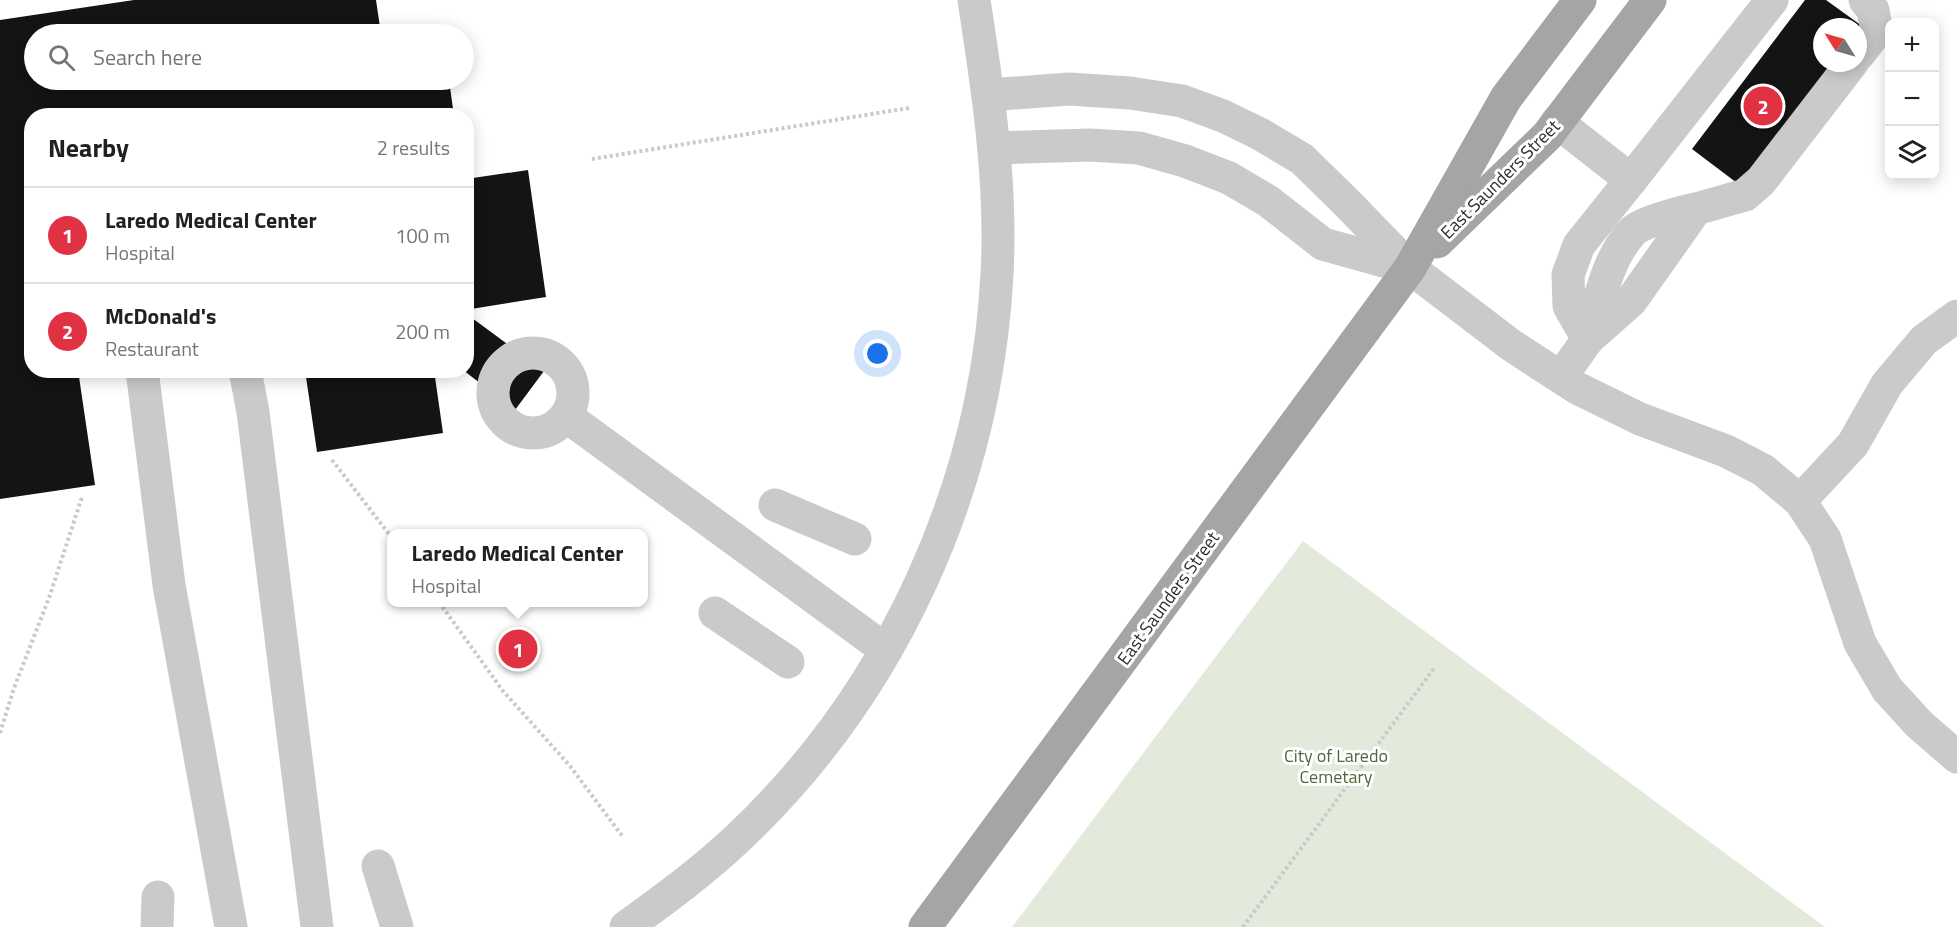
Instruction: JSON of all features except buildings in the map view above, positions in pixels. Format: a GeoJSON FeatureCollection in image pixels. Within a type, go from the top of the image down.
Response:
{"type":"FeatureCollection","features":[{"type":"Feature","properties":{"kind":"main road","name":"East Saunders Street"},"geometry":{"type":"LineString","coordinates":[[925,927],[1410,268],[1506,98],[1579,0]]}},
{"type":"Feature","properties":{"kind":"main road","name":"East Saunders Street"},"geometry":{"type":"LineString","coordinates":[[1410,268],[1547,136],[1650,0]]}},
{"type":"Feature","properties":{"kind":"street"},"geometry":{"type":"LineString","coordinates":[[626,927],[680,889],[738,838],[792,782],[840,722],[886,650],[919,589],[949,517],[973,438],[989,356],[997,274],[994,148],[974,0]]}},
{"type":"Feature","properties":{"kind":"street"},"geometry":{"type":"LineString","coordinates":[[1588,339],[1569,306],[1568,275],[1579,245],[1772,0]]}},
{"type":"Feature","properties":{"kind":"street"},"geometry":{"type":"LineString","coordinates":[[1865,0],[1873,10],[1877,31],[1867,44]]}},
{"type":"Feature","properties":{"kind":"street"},"geometry":{"type":"LineString","coordinates":[[1561,377],[1588,339],[1631,301],[1696,209],[1745,195],[1761,181],[1845,72]]}},
{"type":"Feature","properties":{"kind":"street"},"geometry":{"type":"LineString","coordinates":[[988,95],[1069,89],[1130,93],[1182,101],[1223,116],[1260,134],[1302,159],[1410,268],[1511,345],[1577,388],[1640,419],[1726,450],[1763,470],[1800,501],[1825,539],[1860,643],[1887,689],[1919,724],[1957,757]]}},
{"type":"Feature","properties":{"kind":"street"},"geometry":{"type":"LineString","coordinates":[[1557,122],[1631,180]]}},
{"type":"Feature","properties":{"kind":"street"},"geometry":{"type":"LineString","coordinates":[[994,148],[1100,145],[1139,148],[1185,161],[1229,178],[1268,201],[1323,244],[1410,268]]}},
{"type":"Feature","properties":{"kind":"street"},"geometry":{"type":"LineString","coordinates":[[1800,501],[1853,444],[1887,384],[1924,340],[1957,316]]}},
{"type":"Feature","properties":{"kind":"street"},"geometry":{"type":"LineString","coordinates":[[143,378],[169,585],[231,927]]}},
{"type":"Feature","properties":{"kind":"street"},"geometry":{"type":"LineString","coordinates":[[247,378],[255,423],[317,927]]}},
{"type":"Feature","properties":{"kind":"street"},"geometry":{"type":"LineString","coordinates":[[566,416],[886,650]]}},
{"type":"Feature","properties":{"kind":"street"},"geometry":{"type":"LineString","coordinates":[[775,505],[855,539]]}},
{"type":"Feature","properties":{"kind":"street"},"geometry":{"type":"LineString","coordinates":[[715,613],[788,662]]}},
{"type":"Feature","properties":{"kind":"street"},"geometry":{"type":"LineString","coordinates":[[378,866],[397,927]]}},
{"type":"Feature","properties":{"kind":"path"},"geometry":{"type":"LineString","coordinates":[[592,159],[909,108]]}},
{"type":"Feature","properties":{"kind":"path"},"geometry":{"type":"LineString","coordinates":[[332,460],[387,532]]}},
{"type":"Feature","properties":{"kind":"path"},"geometry":{"type":"LineString","coordinates":[[0,733],[49,598],[82,497]]}},
{"type":"Feature","properties":{"kind":"path"},"geometry":{"type":"LineString","coordinates":[[442,607],[503,691],[570,766],[622,837]]}},
{"type":"Feature","properties":{"kind":"path"},"geometry":{"type":"LineString","coordinates":[[1243,927],[1435,667]]}},
{"type":"Feature","properties":{"kind":"green space","name":"City of Laredo Cemetary"},"geometry":{"type":"Polygon","coordinates":[[[1303,541],[1825,927],[1012,927],[1303,541]]]}},
{"type":"Feature","properties":{"kind":"place","name":"McDonald's"},"geometry":{"type":"Point","coordinates":[1763,106]}},
{"type":"Feature","properties":{"kind":"place","name":"Laredo Medical Center"},"geometry":{"type":"Point","coordinates":[518,649]}}]}
